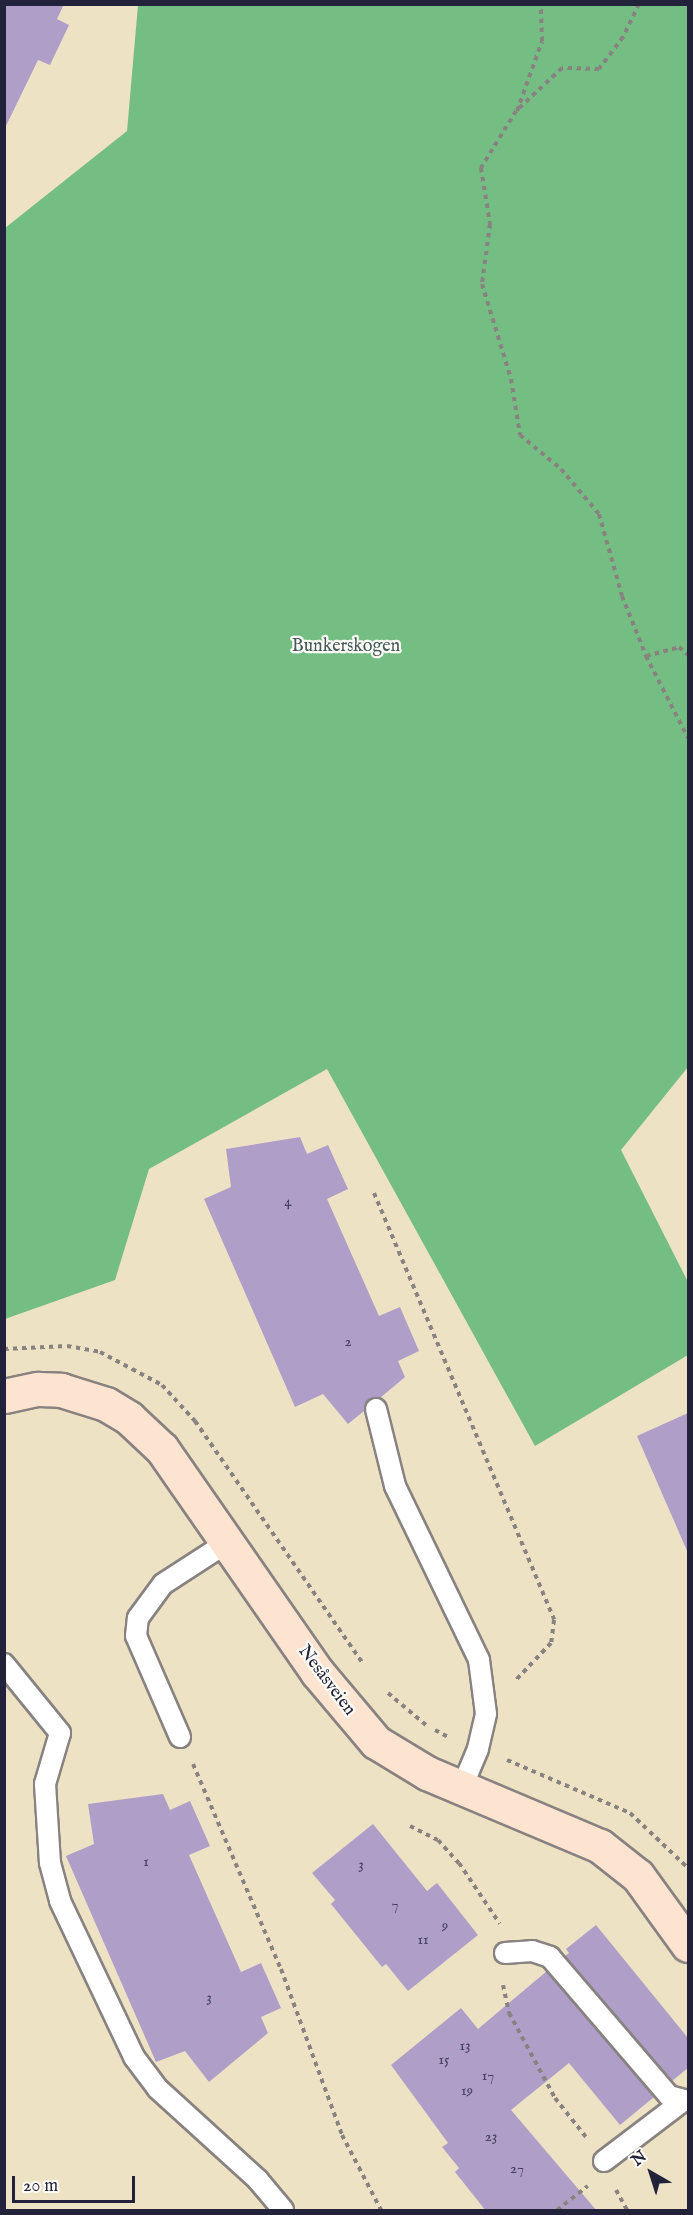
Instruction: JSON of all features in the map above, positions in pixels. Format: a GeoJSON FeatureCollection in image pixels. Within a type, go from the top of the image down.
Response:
{"type":"FeatureCollection","features":[{"type":"Feature","properties":{"kind":"street","name":"Nesåsveien"},"geometry":{"type":"LineString","coordinates":[[4,1396],[38,1389],[61,1390],[106,1404],[129,1418],[162,1449],[317,1672],[362,1727],[402,1759],[462,1787],[579,1835],[620,1860],[656,1899],[688,1945]]}},
{"type":"Feature","properties":{"kind":"lane"},"geometry":{"type":"LineString","coordinates":[[376,1409],[395,1486],[479,1660],[486,1714],[478,1749],[462,1787]]}},
{"type":"Feature","properties":{"kind":"lane"},"geometry":{"type":"LineString","coordinates":[[180,1737],[136,1636],[138,1618],[163,1584],[228,1542]]}},
{"type":"Feature","properties":{"kind":"lane"},"geometry":{"type":"LineString","coordinates":[[4,1664],[60,1733],[45,1784],[50,1863],[60,1901],[134,2057],[157,2088],[258,2180],[283,2211]]}},
{"type":"Feature","properties":{"kind":"lane"},"geometry":{"type":"LineString","coordinates":[[505,1953],[532,1951],[550,1957],[669,2096],[686,2101]]}},
{"type":"Feature","properties":{"kind":"lane"},"geometry":{"type":"LineString","coordinates":[[604,2161],[686,2101]]}},
{"type":"Feature","properties":{"kind":"path"},"geometry":{"type":"LineString","coordinates":[[541,4],[542,41],[516,111],[481,168],[490,224],[482,284],[511,379],[520,435],[561,469],[599,514],[622,596],[646,656],[688,738]]}},
{"type":"Feature","properties":{"kind":"path"},"geometry":{"type":"LineString","coordinates":[[516,111],[562,68],[598,69],[623,37],[639,4]]}},
{"type":"Feature","properties":{"kind":"path"},"geometry":{"type":"LineString","coordinates":[[646,656],[679,647],[688,654]]}},
{"type":"Feature","properties":{"kind":"path"},"geometry":{"type":"LineString","coordinates":[[374,1193],[554,1620],[551,1643],[486,1714]]}},
{"type":"Feature","properties":{"kind":"path"},"geometry":{"type":"LineString","coordinates":[[4,1349],[67,1346],[100,1352],[162,1385],[195,1421],[367,1670]]}},
{"type":"Feature","properties":{"kind":"path"},"geometry":{"type":"LineString","coordinates":[[381,1685],[425,1724],[478,1749],[579,1788],[630,1813],[688,1868]]}},
{"type":"Feature","properties":{"kind":"path"},"geometry":{"type":"LineString","coordinates":[[180,1737],[281,1970],[342,2135],[381,2211]]}},
{"type":"Feature","properties":{"kind":"path"},"geometry":{"type":"LineString","coordinates":[[410,1826],[438,1840],[459,1863],[503,1930],[505,1953],[502,1982],[509,2013],[555,2098],[604,2161],[627,2211]]}},
{"type":"Feature","properties":{"kind":"path"},"geometry":{"type":"LineString","coordinates":[[558,2211],[579,2193]]}},
{"type":"Feature","properties":{"kind":"green space","name":"Bunkerskogen"},"geometry":{"type":"Polygon","coordinates":[[[138,5],[688,5],[688,1067],[621,1150],[688,1282],[688,1355],[535,1446],[327,1069],[149,1169],[115,1280],[5,1319],[5,228],[127,131],[138,5]]]}},
{"type":"Feature","properties":{"kind":"building"},"geometry":{"type":"Polygon","coordinates":[[[4,4],[64,4],[57,19],[69,25],[50,65],[38,60],[4,130],[4,4]]]}},
{"type":"Feature","properties":{"kind":"building"},"geometry":{"type":"Polygon","coordinates":[[[300,1137],[307,1154],[328,1145],[348,1189],[327,1199],[379,1316],[400,1307],[419,1351],[398,1361],[405,1377],[380,1398],[368,1400],[364,1411],[348,1424],[323,1394],[295,1407],[204,1199],[231,1187],[226,1149],[300,1137]]]}},
{"type":"Feature","properties":{"kind":"building"},"geometry":{"type":"Polygon","coordinates":[[[688,1413],[688,1553],[637,1436],[688,1413]]]}},
{"type":"Feature","properties":{"kind":"building"},"geometry":{"type":"Polygon","coordinates":[[[163,1794],[170,1810],[190,1801],[210,1846],[189,1855],[241,1972],[261,1963],[281,2008],[261,2017],[268,2033],[209,2082],[185,2051],[156,2062],[66,1856],[94,1844],[88,1804],[163,1794]]]}},
{"type":"Feature","properties":{"kind":"building"},"geometry":{"type":"Polygon","coordinates":[[[373,1824],[427,1891],[437,1883],[478,1935],[408,1991],[386,1964],[382,1967],[331,1904],[335,1900],[312,1873],[373,1824]]]}},
{"type":"Feature","properties":{"kind":"building"},"geometry":{"type":"Polygon","coordinates":[[[596,1925],[688,2038],[688,2068],[672,2081],[565,1956],[569,1953],[566,1949],[596,1925]]]}},
{"type":"Feature","properties":{"kind":"building"},"geometry":{"type":"Polygon","coordinates":[[[547,1971],[654,2097],[620,2125],[569,2063],[511,2110],[597,2211],[486,2211],[455,2172],[459,2168],[442,2147],[448,2143],[391,2065],[461,2008],[478,2029],[547,1971]]]}}]}
